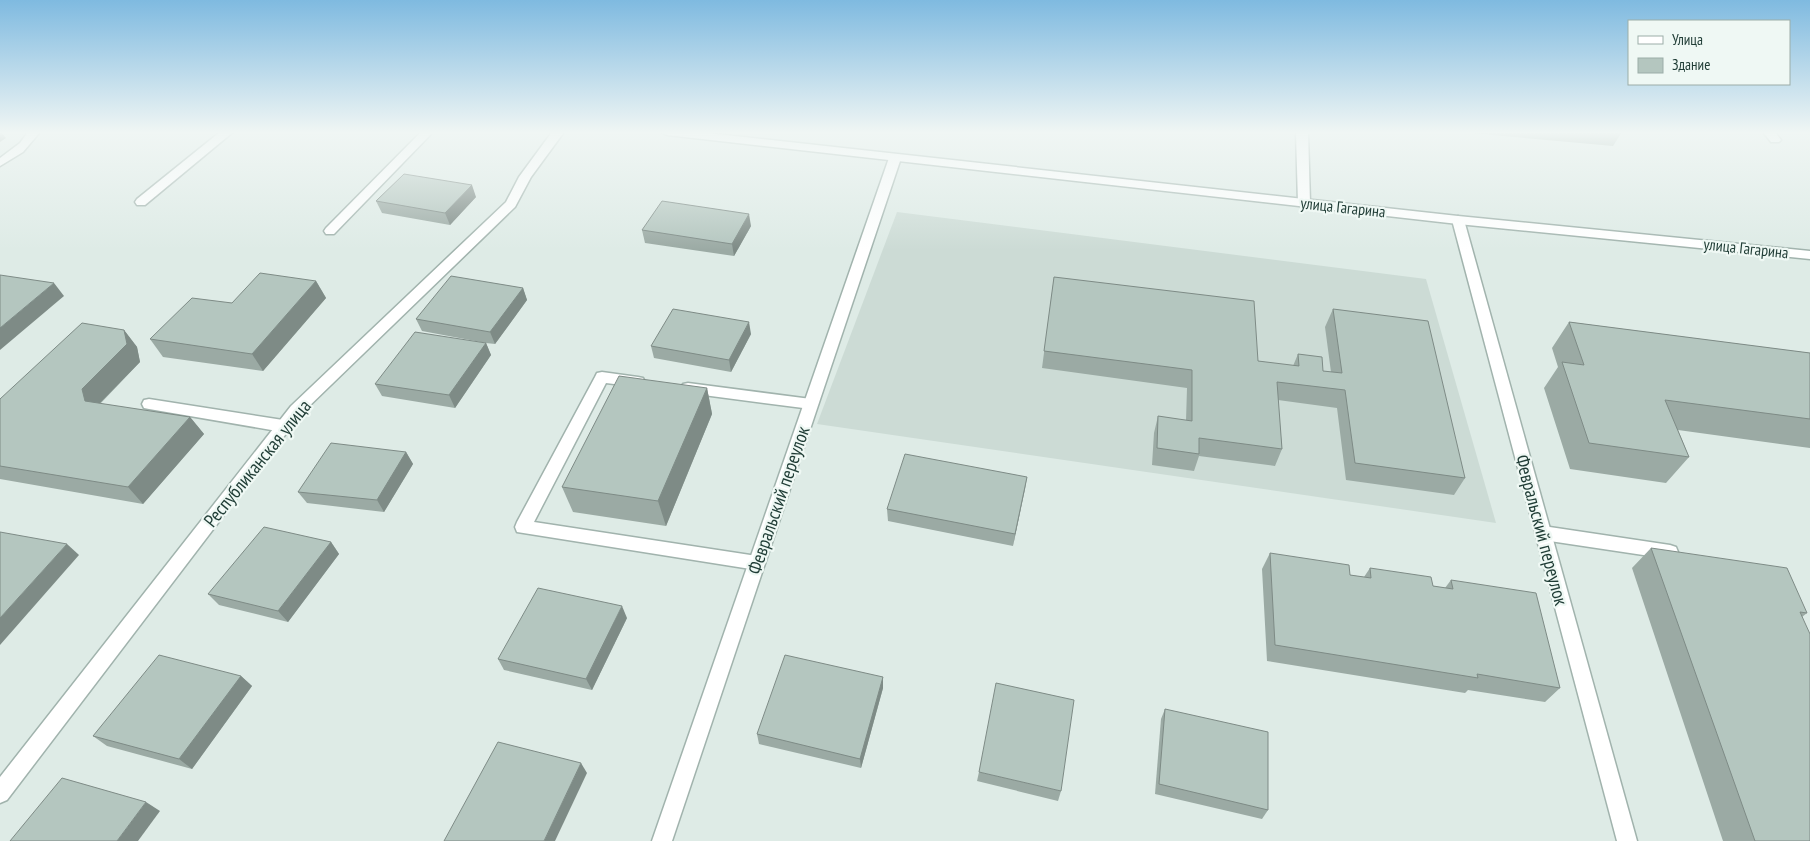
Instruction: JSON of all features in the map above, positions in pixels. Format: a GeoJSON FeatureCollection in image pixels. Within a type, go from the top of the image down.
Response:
{"type":"FeatureCollection","features":[{"type":"Feature","properties":{"kind":"street"},"geometry":{"type":"LineString","coordinates":[[141,202],[179,171]]}},
{"type":"Feature","properties":{"kind":"street"},"geometry":{"type":"LineString","coordinates":[[330,230],[388,171]]}},
{"type":"Feature","properties":{"kind":"street","name":"Республиканская улица"},"geometry":{"type":"LineString","coordinates":[[0,793],[296,410],[511,204],[530,171]]}},
{"type":"Feature","properties":{"kind":"street","name":"Февральский переулок"},"geometry":{"type":"LineString","coordinates":[[662,841],[890,171]]}},
{"type":"Feature","properties":{"kind":"street","name":"улица Гагарина"},"geometry":{"type":"LineString","coordinates":[[1015,171],[1458,220],[1810,255]]}},
{"type":"Feature","properties":{"kind":"street"},"geometry":{"type":"LineString","coordinates":[[1303,171],[1304,203]]}},
{"type":"Feature","properties":{"kind":"street","name":"Февральский переулок"},"geometry":{"type":"LineString","coordinates":[[1458,220],[1626,841]]}},
{"type":"Feature","properties":{"kind":"street"},"geometry":{"type":"LineString","coordinates":[[650,383],[602,377],[523,527],[757,563]]}},
{"type":"Feature","properties":{"kind":"street"},"geometry":{"type":"LineString","coordinates":[[668,386],[811,404]]}},
{"type":"Feature","properties":{"kind":"street"},"geometry":{"type":"LineString","coordinates":[[149,404],[283,426]]}},
{"type":"Feature","properties":{"kind":"street"},"geometry":{"type":"LineString","coordinates":[[1543,533],[1690,555]]}},
{"type":"Feature","properties":{"kind":"shaded area"},"geometry":{"type":"Polygon","coordinates":[[[897,212],[1426,279],[1496,523],[817,424],[897,212]]]}},
{"type":"Feature","properties":{"kind":"building"},"geometry":{"type":"Polygon","coordinates":[[[404,174],[472,185],[445,213],[376,201],[404,174]]]}},
{"type":"Feature","properties":{"kind":"building"},"geometry":{"type":"Polygon","coordinates":[[[662,201],[749,214],[732,244],[642,230],[662,201]]]}},
{"type":"Feature","properties":{"kind":"building"},"geometry":{"type":"Polygon","coordinates":[[[260,273],[316,281],[252,354],[150,339],[192,298],[232,303],[260,273]]]}},
{"type":"Feature","properties":{"kind":"building"},"geometry":{"type":"Polygon","coordinates":[[[0,275],[54,283],[0,328],[0,275]]]}},
{"type":"Feature","properties":{"kind":"building"},"geometry":{"type":"Polygon","coordinates":[[[451,276],[523,288],[490,332],[416,319],[451,276]]]}},
{"type":"Feature","properties":{"kind":"building"},"geometry":{"type":"Polygon","coordinates":[[[1054,277],[1254,301],[1258,361],[1299,366],[1298,354],[1322,357],[1323,371],[1342,373],[1333,309],[1428,321],[1465,478],[1355,463],[1345,390],[1277,382],[1282,449],[1199,438],[1199,454],[1157,448],[1158,416],[1192,421],[1192,370],[1044,351],[1054,277]]]}},
{"type":"Feature","properties":{"kind":"building"},"geometry":{"type":"Polygon","coordinates":[[[673,309],[749,322],[729,360],[651,346],[673,309]]]}},
{"type":"Feature","properties":{"kind":"building"},"geometry":{"type":"Polygon","coordinates":[[[1569,322],[1810,353],[1810,419],[1665,400],[1689,457],[1589,443],[1562,362],[1584,365],[1569,322]]]}},
{"type":"Feature","properties":{"kind":"building"},"geometry":{"type":"Polygon","coordinates":[[[82,323],[124,330],[127,344],[82,389],[85,401],[190,417],[128,487],[0,466],[0,399],[82,323]]]}},
{"type":"Feature","properties":{"kind":"building"},"geometry":{"type":"Polygon","coordinates":[[[415,332],[486,343],[449,395],[375,384],[415,332]]]}},
{"type":"Feature","properties":{"kind":"building"},"geometry":{"type":"Polygon","coordinates":[[[619,376],[707,388],[658,501],[562,487],[619,376]]]}},
{"type":"Feature","properties":{"kind":"building"},"geometry":{"type":"Polygon","coordinates":[[[331,443],[406,452],[377,500],[298,492],[331,443]]]}},
{"type":"Feature","properties":{"kind":"building"},"geometry":{"type":"Polygon","coordinates":[[[905,454],[1027,477],[1015,534],[887,509],[905,454]]]}},
{"type":"Feature","properties":{"kind":"building"},"geometry":{"type":"Polygon","coordinates":[[[264,527],[331,542],[278,611],[208,594],[264,527]]]}},
{"type":"Feature","properties":{"kind":"building"},"geometry":{"type":"Polygon","coordinates":[[[0,532],[67,544],[0,618],[0,532]]]}},
{"type":"Feature","properties":{"kind":"building"},"geometry":{"type":"Polygon","coordinates":[[[1651,548],[1787,568],[1807,613],[1800,612],[1810,634],[1810,841],[1755,841],[1651,548]]]}},
{"type":"Feature","properties":{"kind":"building"},"geometry":{"type":"Polygon","coordinates":[[[1270,553],[1349,565],[1350,575],[1371,578],[1370,568],[1431,577],[1433,586],[1453,589],[1451,580],[1536,593],[1560,688],[1477,674],[1478,678],[1275,645],[1270,553]]]}},
{"type":"Feature","properties":{"kind":"building"},"geometry":{"type":"Polygon","coordinates":[[[538,588],[622,606],[586,679],[498,659],[538,588]]]}},
{"type":"Feature","properties":{"kind":"building"},"geometry":{"type":"Polygon","coordinates":[[[159,655],[241,676],[179,759],[93,736],[159,655]]]}},
{"type":"Feature","properties":{"kind":"building"},"geometry":{"type":"Polygon","coordinates":[[[785,655],[883,677],[860,759],[757,734],[785,655]]]}},
{"type":"Feature","properties":{"kind":"building"},"geometry":{"type":"Polygon","coordinates":[[[996,683],[1074,700],[1061,791],[979,772],[996,683]]]}},
{"type":"Feature","properties":{"kind":"building"},"geometry":{"type":"Polygon","coordinates":[[[1165,709],[1268,732],[1268,810],[1159,784],[1165,709]]]}},
{"type":"Feature","properties":{"kind":"building"},"geometry":{"type":"Polygon","coordinates":[[[498,742],[581,763],[544,841],[444,841],[498,742]]]}},
{"type":"Feature","properties":{"kind":"building"},"geometry":{"type":"Polygon","coordinates":[[[62,778],[146,802],[117,841],[10,841],[62,778]]]}}]}
